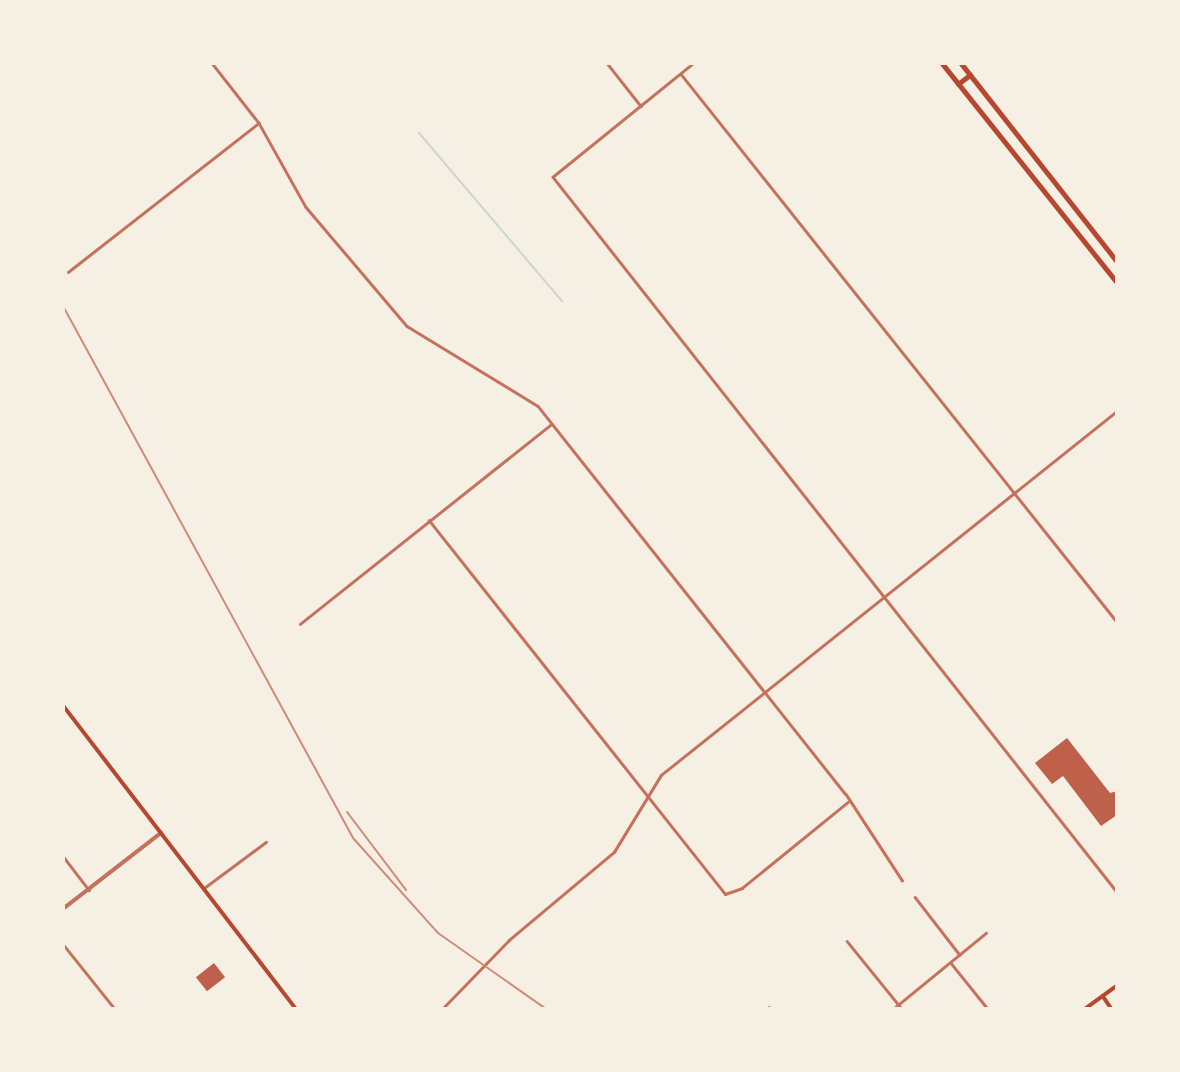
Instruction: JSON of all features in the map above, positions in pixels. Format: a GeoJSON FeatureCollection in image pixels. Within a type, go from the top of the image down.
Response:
{"type":"FeatureCollection","features":[{"type":"Feature","properties":{"kind":"main road"},"geometry":{"type":"LineString","coordinates":[[942,63],[1117,282]]}},
{"type":"Feature","properties":{"kind":"main road"},"geometry":{"type":"LineString","coordinates":[[961,63],[1117,261]]}},
{"type":"Feature","properties":{"kind":"main road"},"geometry":{"type":"LineString","coordinates":[[958,83],[970,75]]}},
{"type":"Feature","properties":{"kind":"main road"},"geometry":{"type":"LineString","coordinates":[[1032,175],[1042,167]]}},
{"type":"Feature","properties":{"kind":"main road"},"geometry":{"type":"LineString","coordinates":[[1089,246],[1099,238]]}},
{"type":"Feature","properties":{"kind":"main road"},"geometry":{"type":"LineString","coordinates":[[63,705],[296,1009]]}},
{"type":"Feature","properties":{"kind":"main road"},"geometry":{"type":"LineString","coordinates":[[1085,1009],[1117,986]]}},
{"type":"Feature","properties":{"kind":"main road"},"geometry":{"type":"LineString","coordinates":[[1103,996],[1110,1008],[1117,1003]]}},
{"type":"Feature","properties":{"kind":"street"},"geometry":{"type":"LineString","coordinates":[[212,63],[259,123],[306,207],[407,326],[521,392],[551,424],[848,802],[902,880]]}},
{"type":"Feature","properties":{"kind":"street"},"geometry":{"type":"LineString","coordinates":[[607,63],[641,106]]}},
{"type":"Feature","properties":{"kind":"street"},"geometry":{"type":"LineString","coordinates":[[694,63],[553,177],[1117,892]]}},
{"type":"Feature","properties":{"kind":"street"},"geometry":{"type":"LineString","coordinates":[[681,74],[1117,622]]}},
{"type":"Feature","properties":{"kind":"street"},"geometry":{"type":"LineString","coordinates":[[68,272],[259,123]]}},
{"type":"Feature","properties":{"kind":"street"},"geometry":{"type":"LineString","coordinates":[[442,1009],[509,940],[614,852],[661,775],[1117,411]]}},
{"type":"Feature","properties":{"kind":"street"},"geometry":{"type":"LineString","coordinates":[[300,624],[551,424]]}},
{"type":"Feature","properties":{"kind":"street"},"geometry":{"type":"LineString","coordinates":[[429,520],[725,894],[752,880],[848,802]]}},
{"type":"Feature","properties":{"kind":"street"},"geometry":{"type":"LineString","coordinates":[[63,909],[161,833]]}},
{"type":"Feature","properties":{"kind":"street"},"geometry":{"type":"LineString","coordinates":[[204,889],[265,842]]}},
{"type":"Feature","properties":{"kind":"street"},"geometry":{"type":"LineString","coordinates":[[63,856],[89,890]]}},
{"type":"Feature","properties":{"kind":"street"},"geometry":{"type":"LineString","coordinates":[[915,897],[960,955]]}},
{"type":"Feature","properties":{"kind":"street"},"geometry":{"type":"LineString","coordinates":[[893,1009],[986,933]]}},
{"type":"Feature","properties":{"kind":"street"},"geometry":{"type":"LineString","coordinates":[[847,942],[902,1009]]}},
{"type":"Feature","properties":{"kind":"street"},"geometry":{"type":"LineString","coordinates":[[63,944],[115,1009]]}},
{"type":"Feature","properties":{"kind":"street"},"geometry":{"type":"LineString","coordinates":[[951,963],[988,1009]]}},
{"type":"Feature","properties":{"kind":"street"},"geometry":{"type":"LineString","coordinates":[[451,1002],[456,1009]]}},
{"type":"Feature","properties":{"kind":"building"},"geometry":{"type":"Polygon","coordinates":[[[1067,738],[1110,793],[1117,791],[1117,815],[1101,826],[1063,776],[1052,784],[1035,763],[1067,738]]]}},
{"type":"Feature","properties":{"kind":"building"},"geometry":{"type":"Polygon","coordinates":[[[214,963],[225,977],[207,991],[196,977],[214,963]]]}},
{"type":"Feature","properties":{"kind":"waterway"},"geometry":{"type":"LineString","coordinates":[[419,133],[562,301]]}},
{"type":"Feature","properties":{"kind":"railway"},"geometry":{"type":"LineString","coordinates":[[63,306],[353,838],[438,933],[546,1009]]}},
{"type":"Feature","properties":{"kind":"railway"},"geometry":{"type":"LineString","coordinates":[[347,812],[406,890]]}}]}
